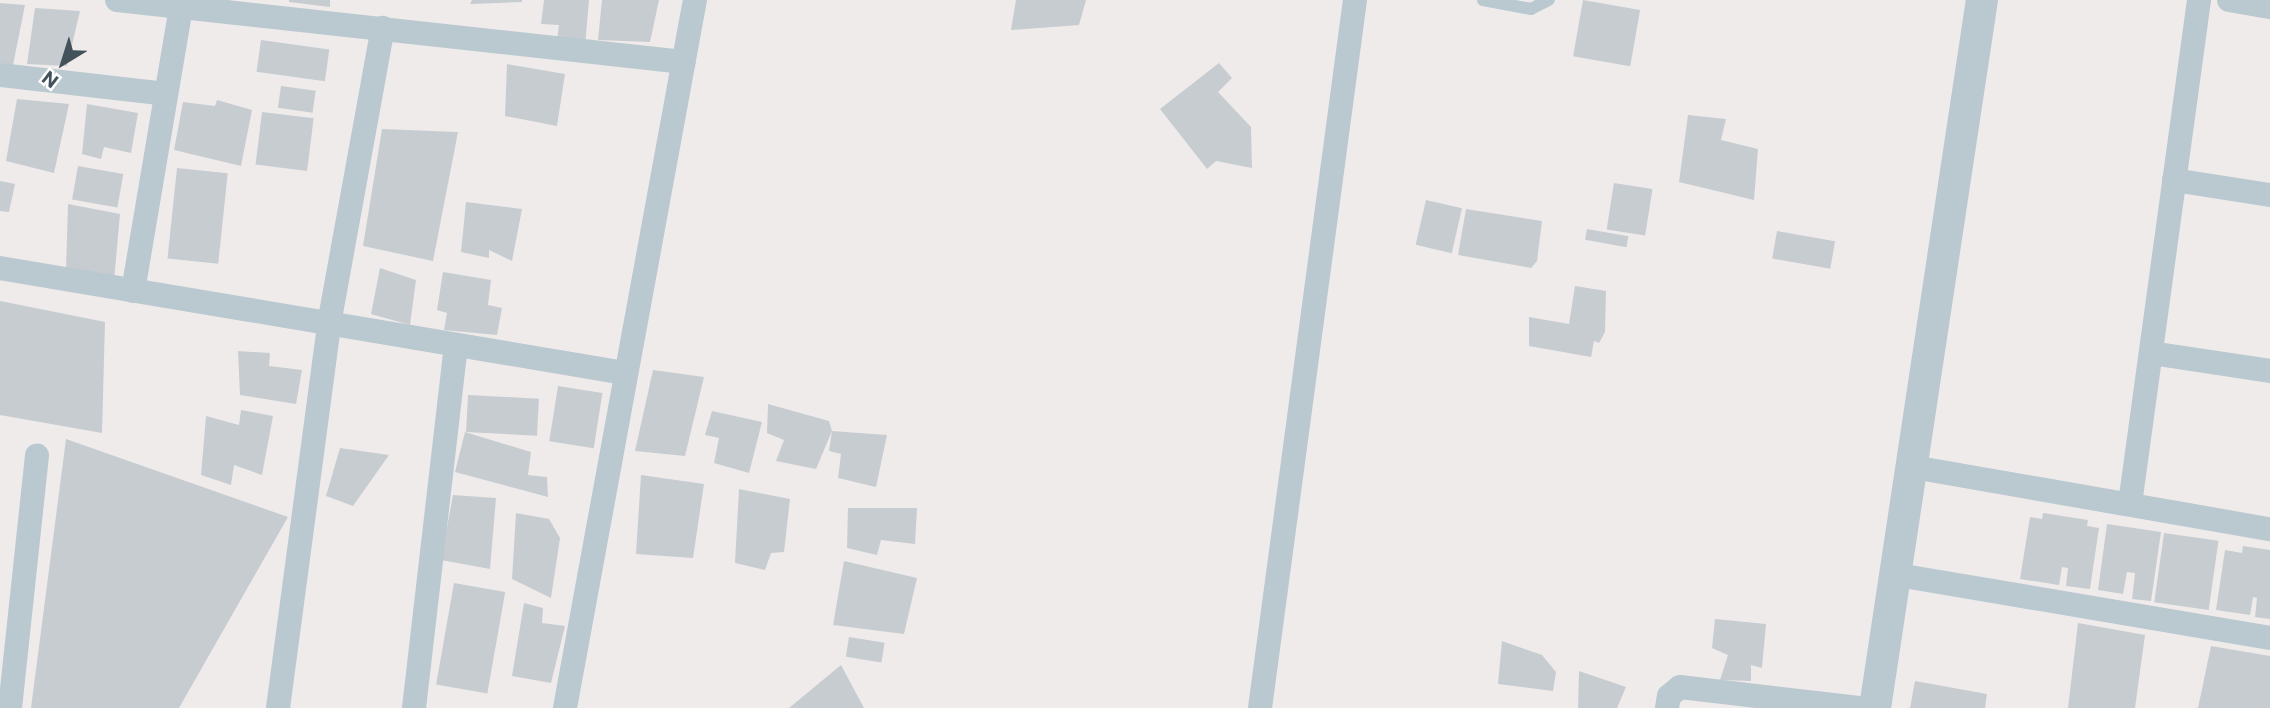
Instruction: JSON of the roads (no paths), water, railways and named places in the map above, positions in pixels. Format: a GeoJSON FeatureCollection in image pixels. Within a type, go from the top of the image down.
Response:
{"type":"FeatureCollection","features":[{"type":"Feature","properties":{"kind":"street"},"geometry":{"type":"LineString","coordinates":[[565,708],[695,0]]}},
{"type":"Feature","properties":{"kind":"street"},"geometry":{"type":"LineString","coordinates":[[1261,708],[1355,0]]}},
{"type":"Feature","properties":{"kind":"street"},"geometry":{"type":"LineString","coordinates":[[1875,708],[1898,575],[1982,0]]}},
{"type":"Feature","properties":{"kind":"street"},"geometry":{"type":"LineString","coordinates":[[2130,504],[2199,0]]}},
{"type":"Feature","properties":{"kind":"street"},"geometry":{"type":"LineString","coordinates":[[2229,0],[2270,7]]}},
{"type":"Feature","properties":{"kind":"street"},"geometry":{"type":"LineString","coordinates":[[125,1],[181,7],[239,5],[383,28],[684,62]]}},
{"type":"Feature","properties":{"kind":"street"},"geometry":{"type":"LineString","coordinates":[[133,291],[181,7]]}},
{"type":"Feature","properties":{"kind":"street"},"geometry":{"type":"LineString","coordinates":[[278,708],[329,324],[383,28]]}},
{"type":"Feature","properties":{"kind":"street"},"geometry":{"type":"LineString","coordinates":[[0,75],[166,94]]}},
{"type":"Feature","properties":{"kind":"street"},"geometry":{"type":"LineString","coordinates":[[2174,180],[2270,195]]}},
{"type":"Feature","properties":{"kind":"street"},"geometry":{"type":"LineString","coordinates":[[0,268],[625,373]]}},
{"type":"Feature","properties":{"kind":"street"},"geometry":{"type":"LineString","coordinates":[[414,708],[456,345]]}},
{"type":"Feature","properties":{"kind":"street"},"geometry":{"type":"LineString","coordinates":[[2151,353],[2270,371]]}},
{"type":"Feature","properties":{"kind":"street"},"geometry":{"type":"LineString","coordinates":[[10,708],[37,455]]}},
{"type":"Feature","properties":{"kind":"street"},"geometry":{"type":"LineString","coordinates":[[1913,467],[2270,529]]}},
{"type":"Feature","properties":{"kind":"street"},"geometry":{"type":"LineString","coordinates":[[1898,575],[2270,638]]}},
{"type":"Feature","properties":{"kind":"street"},"geometry":{"type":"LineString","coordinates":[[1667,708],[1669,696],[1680,687],[1859,708]]}},
{"type":"Feature","properties":{"kind":"lane"},"geometry":{"type":"LineString","coordinates":[[1483,0],[1531,9],[1549,0]]}}]}
